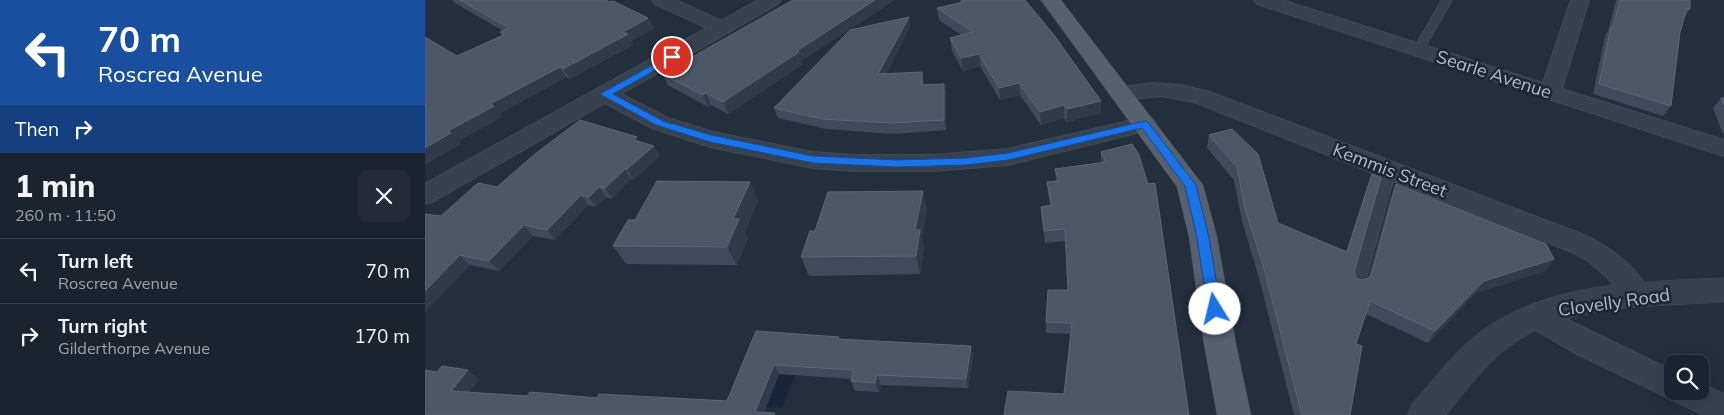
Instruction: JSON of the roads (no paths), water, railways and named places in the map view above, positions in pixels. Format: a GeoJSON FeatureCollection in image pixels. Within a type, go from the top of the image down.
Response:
{"type":"FeatureCollection","features":[{"type":"Feature","properties":{"kind":"main road"},"geometry":{"type":"LineString","coordinates":[[1051,0],[1190,185],[1203,238],[1220,344],[1234,415]]}},
{"type":"Feature","properties":{"kind":"street"},"geometry":{"type":"LineString","coordinates":[[661,0],[722,28]]}},
{"type":"Feature","properties":{"kind":"street"},"geometry":{"type":"LineString","coordinates":[[425,195],[772,0]]}},
{"type":"Feature","properties":{"kind":"street","name":"Searle Avenue"},"geometry":{"type":"LineString","coordinates":[[1263,0],[1724,148]]}},
{"type":"Feature","properties":{"kind":"street"},"geometry":{"type":"LineString","coordinates":[[1550,93],[1580,0]]}},
{"type":"Feature","properties":{"kind":"street","name":"Kemmis Street"},"geometry":{"type":"LineString","coordinates":[[1121,93],[1153,88],[1185,92],[1582,244],[1620,271],[1637,296]]}},
{"type":"Feature","properties":{"kind":"street"},"geometry":{"type":"LineString","coordinates":[[605,94],[660,123],[710,138],[813,160],[854,163],[933,163],[1008,157],[1145,124]]}},
{"type":"Feature","properties":{"kind":"street","name":"Clovelly Road"},"geometry":{"type":"LineString","coordinates":[[1424,415],[1485,347],[1510,329],[1535,316],[1568,306],[1637,296],[1724,290]]}},
{"type":"Feature","properties":{"kind":"street"},"geometry":{"type":"LineString","coordinates":[[1535,316],[1585,344],[1664,382]]}},
{"type":"Feature","properties":{"kind":"street"},"geometry":{"type":"LineString","coordinates":[[1704,400],[1724,409]]}},
{"type":"Feature","properties":{"kind":"lane"},"geometry":{"type":"LineString","coordinates":[[1418,50],[1447,0]]}},
{"type":"Feature","properties":{"kind":"lane"},"geometry":{"type":"LineString","coordinates":[[1357,285],[1390,170]]}},
{"type":"Feature","properties":{"kind":"water"},"geometry":{"type":"Polygon","coordinates":[[[777,375],[795,376],[782,408],[763,407],[777,375]]]}}]}
